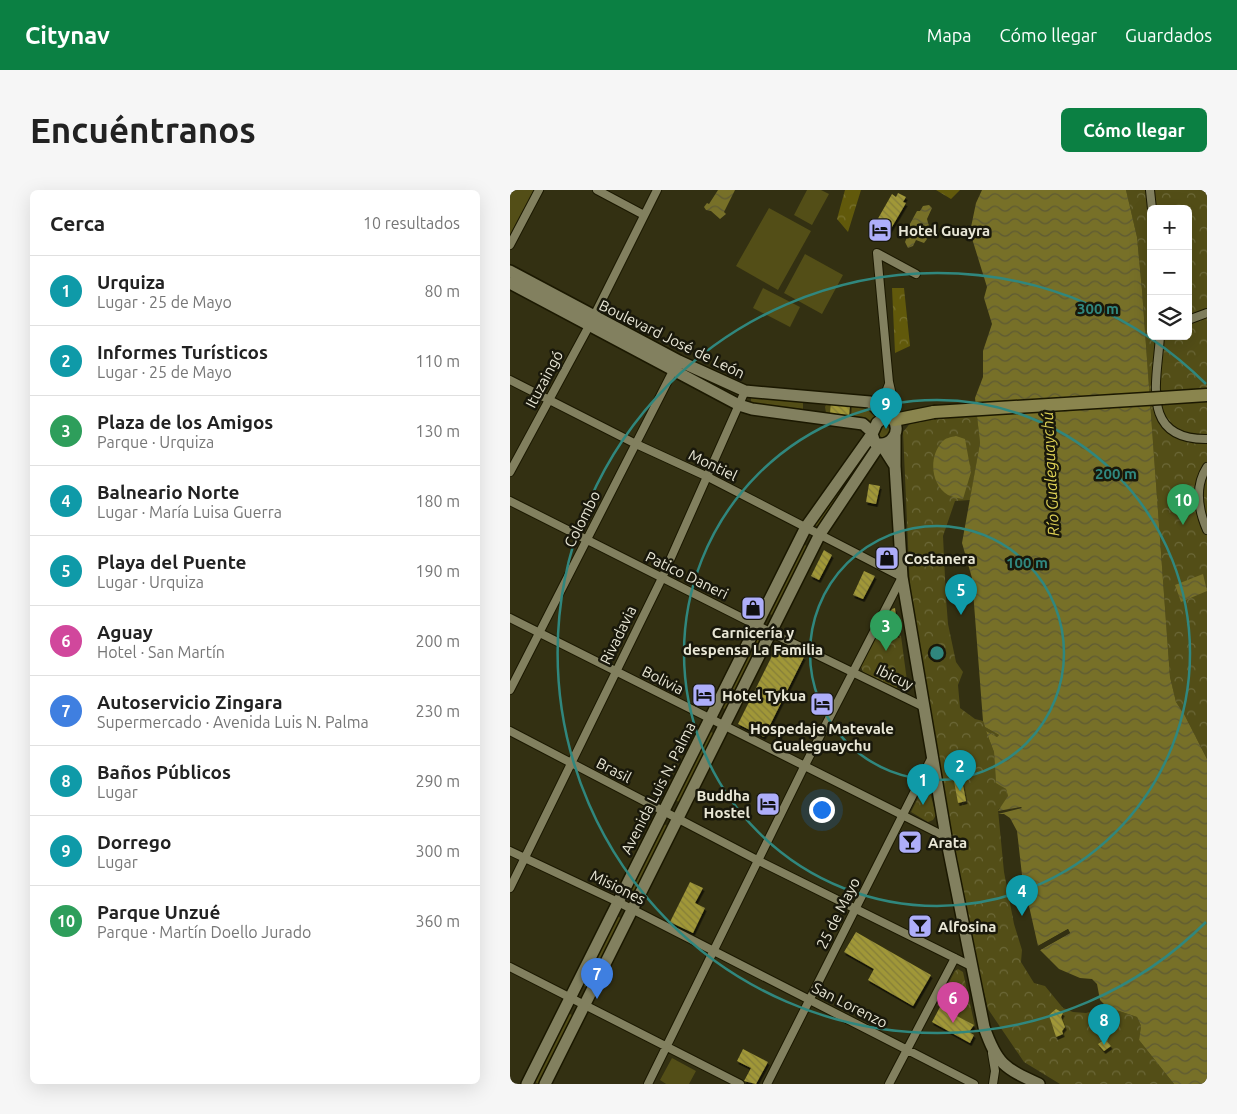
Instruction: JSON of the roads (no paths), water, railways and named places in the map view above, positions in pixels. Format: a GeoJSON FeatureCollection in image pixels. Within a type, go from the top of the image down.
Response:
{"type":"FeatureCollection","features":[{"type":"Feature","properties":{"kind":"main road","name":"Boulevard José de León"},"geometry":{"type":"LineString","coordinates":[[510,271],[591,321]]}},
{"type":"Feature","properties":{"kind":"main road","name":"Boulevard José de León"},"geometry":{"type":"LineString","coordinates":[[510,283],[591,321],[676,366],[739,404],[752,409],[863,424],[872,433]]}},
{"type":"Feature","properties":{"kind":"main road","name":"Boulevard José de León"},"geometry":{"type":"LineString","coordinates":[[676,366],[744,391],[872,403]]}},
{"type":"Feature","properties":{"kind":"main road"},"geometry":{"type":"LineString","coordinates":[[895,435],[890,442],[881,444],[876,443],[872,433],[877,423],[890,418],[934,412],[1207,395]]}},
{"type":"Feature","properties":{"kind":"main road"},"geometry":{"type":"LineString","coordinates":[[872,403],[896,425],[895,466],[902,577],[946,837],[984,1028],[992,1053],[1008,1068],[1040,1084]]}},
{"type":"Feature","properties":{"kind":"main road","name":"Avenida Luis N. Palma"},"geometry":{"type":"LineString","coordinates":[[527,1084],[806,527],[872,433]]}},
{"type":"Feature","properties":{"kind":"main road"},"geometry":{"type":"LineString","coordinates":[[881,444],[895,466]]}},
{"type":"Feature","properties":{"kind":"main road"},"geometry":{"type":"LineString","coordinates":[[545,1084],[820,534],[881,444]]}},
{"type":"Feature","properties":{"kind":"street"},"geometry":{"type":"LineString","coordinates":[[510,245],[539,190]]}},
{"type":"Feature","properties":{"kind":"street"},"geometry":{"type":"LineString","coordinates":[[597,190],[644,215]]}},
{"type":"Feature","properties":{"kind":"street","name":"Ituzaingó"},"geometry":{"type":"LineString","coordinates":[[510,472],[591,321],[657,190]]}},
{"type":"Feature","properties":{"kind":"street"},"geometry":{"type":"LineString","coordinates":[[1150,190],[1152,205]]}},
{"type":"Feature","properties":{"kind":"street"},"geometry":{"type":"LineString","coordinates":[[890,418],[894,404],[889,382],[876,252],[916,274]]}},
{"type":"Feature","properties":{"kind":"street"},"geometry":{"type":"LineString","coordinates":[[1192,319],[1207,313]]}},
{"type":"Feature","properties":{"kind":"street"},"geometry":{"type":"LineString","coordinates":[[1160,340],[1155,390],[1160,414],[1166,427],[1179,436],[1207,439]]}},
{"type":"Feature","properties":{"kind":"street","name":"Colombo"},"geometry":{"type":"LineString","coordinates":[[510,690],[676,366]]}},
{"type":"Feature","properties":{"kind":"street","name":"Montiel"},"geometry":{"type":"LineString","coordinates":[[510,380],[636,444],[708,477],[902,577]]}},
{"type":"Feature","properties":{"kind":"street"},"geometry":{"type":"LineString","coordinates":[[872,403],[884,397],[889,382]]}},
{"type":"Feature","properties":{"kind":"street","name":"Rivadavia"},"geometry":{"type":"LineString","coordinates":[[510,888],[662,578],[708,477],[744,391]]}},
{"type":"Feature","properties":{"kind":"street"},"geometry":{"type":"LineString","coordinates":[[1207,467],[1200,481],[1198,494],[1199,506],[1207,530]]}},
{"type":"Feature","properties":{"kind":"street","name":"Patico Daneri"},"geometry":{"type":"LineString","coordinates":[[510,501],[586,541],[853,672]]}},
{"type":"Feature","properties":{"kind":"street"},"geometry":{"type":"LineString","coordinates":[[648,1084],[804,767],[902,577]]}},
{"type":"Feature","properties":{"kind":"street","name":"Bolivia"},"geometry":{"type":"LineString","coordinates":[[510,618],[946,837]]}},
{"type":"Feature","properties":{"kind":"street","name":"Ibicuy"},"geometry":{"type":"LineString","coordinates":[[853,672],[924,707]]}},
{"type":"Feature","properties":{"kind":"street","name":"Brasil"},"geometry":{"type":"LineString","coordinates":[[510,731],[759,860],[971,966]]}},
{"type":"Feature","properties":{"kind":"street","name":"25 de Mayo"},"geometry":{"type":"LineString","coordinates":[[767,1084],[933,755]]}},
{"type":"Feature","properties":{"kind":"street","name":"Misiones"},"geometry":{"type":"LineString","coordinates":[[510,851],[618,902],[713,951]]}},
{"type":"Feature","properties":{"kind":"street","name":"San Lorenzo"},"geometry":{"type":"LineString","coordinates":[[713,951],[974,1084]]}},
{"type":"Feature","properties":{"kind":"street"},"geometry":{"type":"LineString","coordinates":[[889,1084],[955,958]]}},
{"type":"Feature","properties":{"kind":"street"},"geometry":{"type":"LineString","coordinates":[[510,967],[740,1084]]}},
{"type":"Feature","properties":{"kind":"street"},"geometry":{"type":"LineString","coordinates":[[992,1053],[995,1071],[993,1084]]}},
{"type":"Feature","properties":{"kind":"water"},"geometry":{"type":"Polygon","coordinates":[[[718,190],[735,190],[724,212],[726,214],[720,219],[704,207],[707,203],[709,204],[718,190]]]}},
{"type":"Feature","properties":{"kind":"water","name":"Río Gualeguaychú"},"geometry":{"type":"Polygon","coordinates":[[[982,190],[1126,190],[1137,237],[1142,290],[1170,677],[1176,702],[1207,759],[1207,1084],[1174,1084],[1139,1040],[1141,1026],[1137,1017],[1107,1007],[1100,1000],[1097,984],[1092,979],[1080,978],[1059,969],[1040,950],[1070,933],[1068,929],[1038,946],[1022,875],[1017,831],[1010,818],[1004,814],[998,814],[1022,808],[998,811],[1008,796],[1006,789],[996,783],[994,752],[986,731],[997,737],[999,735],[985,727],[983,721],[972,578],[962,543],[980,443],[975,398],[983,377],[983,351],[992,324],[984,298],[987,287],[970,232],[976,203],[982,190]]]}},
{"type":"Feature","properties":{"kind":"water"},"geometry":{"type":"Polygon","coordinates":[[[929,205],[932,208],[927,219],[929,226],[924,234],[927,239],[924,243],[916,240],[913,246],[908,248],[905,242],[908,235],[905,233],[917,211],[920,211],[923,206],[929,205]]]}},
{"type":"Feature","properties":{"kind":"water"},"geometry":{"type":"Polygon","coordinates":[[[956,436],[965,439],[971,472],[963,499],[950,496],[942,490],[933,470],[935,455],[942,442],[956,436]]]}},
{"type":"Feature","properties":{"kind":"water"},"geometry":{"type":"Polygon","coordinates":[[[1203,574],[1207,591],[1181,602],[1175,585],[1203,574]]]}},
{"type":"Feature","properties":{"kind":"place","name":"Hotel Guayra"},"geometry":{"type":"Point","coordinates":[880,230]}},
{"type":"Feature","properties":{"kind":"place","name":"Dorrego"},"geometry":{"type":"Point","coordinates":[886,429]}},
{"type":"Feature","properties":{"kind":"place","name":"Parque Unzué"},"geometry":{"type":"Point","coordinates":[1183,525]}},
{"type":"Feature","properties":{"kind":"place","name":"Costanera"},"geometry":{"type":"Point","coordinates":[887,558]}},
{"type":"Feature","properties":{"kind":"place","name":"Carnicería y despensa La Familia"},"geometry":{"type":"Point","coordinates":[753,608]}},
{"type":"Feature","properties":{"kind":"place","name":"Playa del Puente"},"geometry":{"type":"Point","coordinates":[961,615]}},
{"type":"Feature","properties":{"kind":"place","name":"Plaza de los Amigos"},"geometry":{"type":"Point","coordinates":[886,651]}},
{"type":"Feature","properties":{"kind":"place","name":"Hotel Tykua"},"geometry":{"type":"Point","coordinates":[704,695]}},
{"type":"Feature","properties":{"kind":"place","name":"Hospedaje Matevale Gualeguaychu"},"geometry":{"type":"Point","coordinates":[822,704]}},
{"type":"Feature","properties":{"kind":"place","name":"Informes Turísticos"},"geometry":{"type":"Point","coordinates":[960,791]}},
{"type":"Feature","properties":{"kind":"place","name":"Buddha Hostel"},"geometry":{"type":"Point","coordinates":[768,804]}},
{"type":"Feature","properties":{"kind":"place","name":"Urquiza"},"geometry":{"type":"Point","coordinates":[923,805]}},
{"type":"Feature","properties":{"kind":"place","name":"Arata"},"geometry":{"type":"Point","coordinates":[910,842]}},
{"type":"Feature","properties":{"kind":"place","name":"Balneario Norte"},"geometry":{"type":"Point","coordinates":[1022,916]}},
{"type":"Feature","properties":{"kind":"place","name":"Alfosina"},"geometry":{"type":"Point","coordinates":[920,926]}},
{"type":"Feature","properties":{"kind":"place","name":"Autoservicio Zingara"},"geometry":{"type":"Point","coordinates":[597,999]}},
{"type":"Feature","properties":{"kind":"place","name":"Aguay"},"geometry":{"type":"Point","coordinates":[953,1023]}},
{"type":"Feature","properties":{"kind":"place","name":"Baños Públicos"},"geometry":{"type":"Point","coordinates":[1104,1045]}}]}
